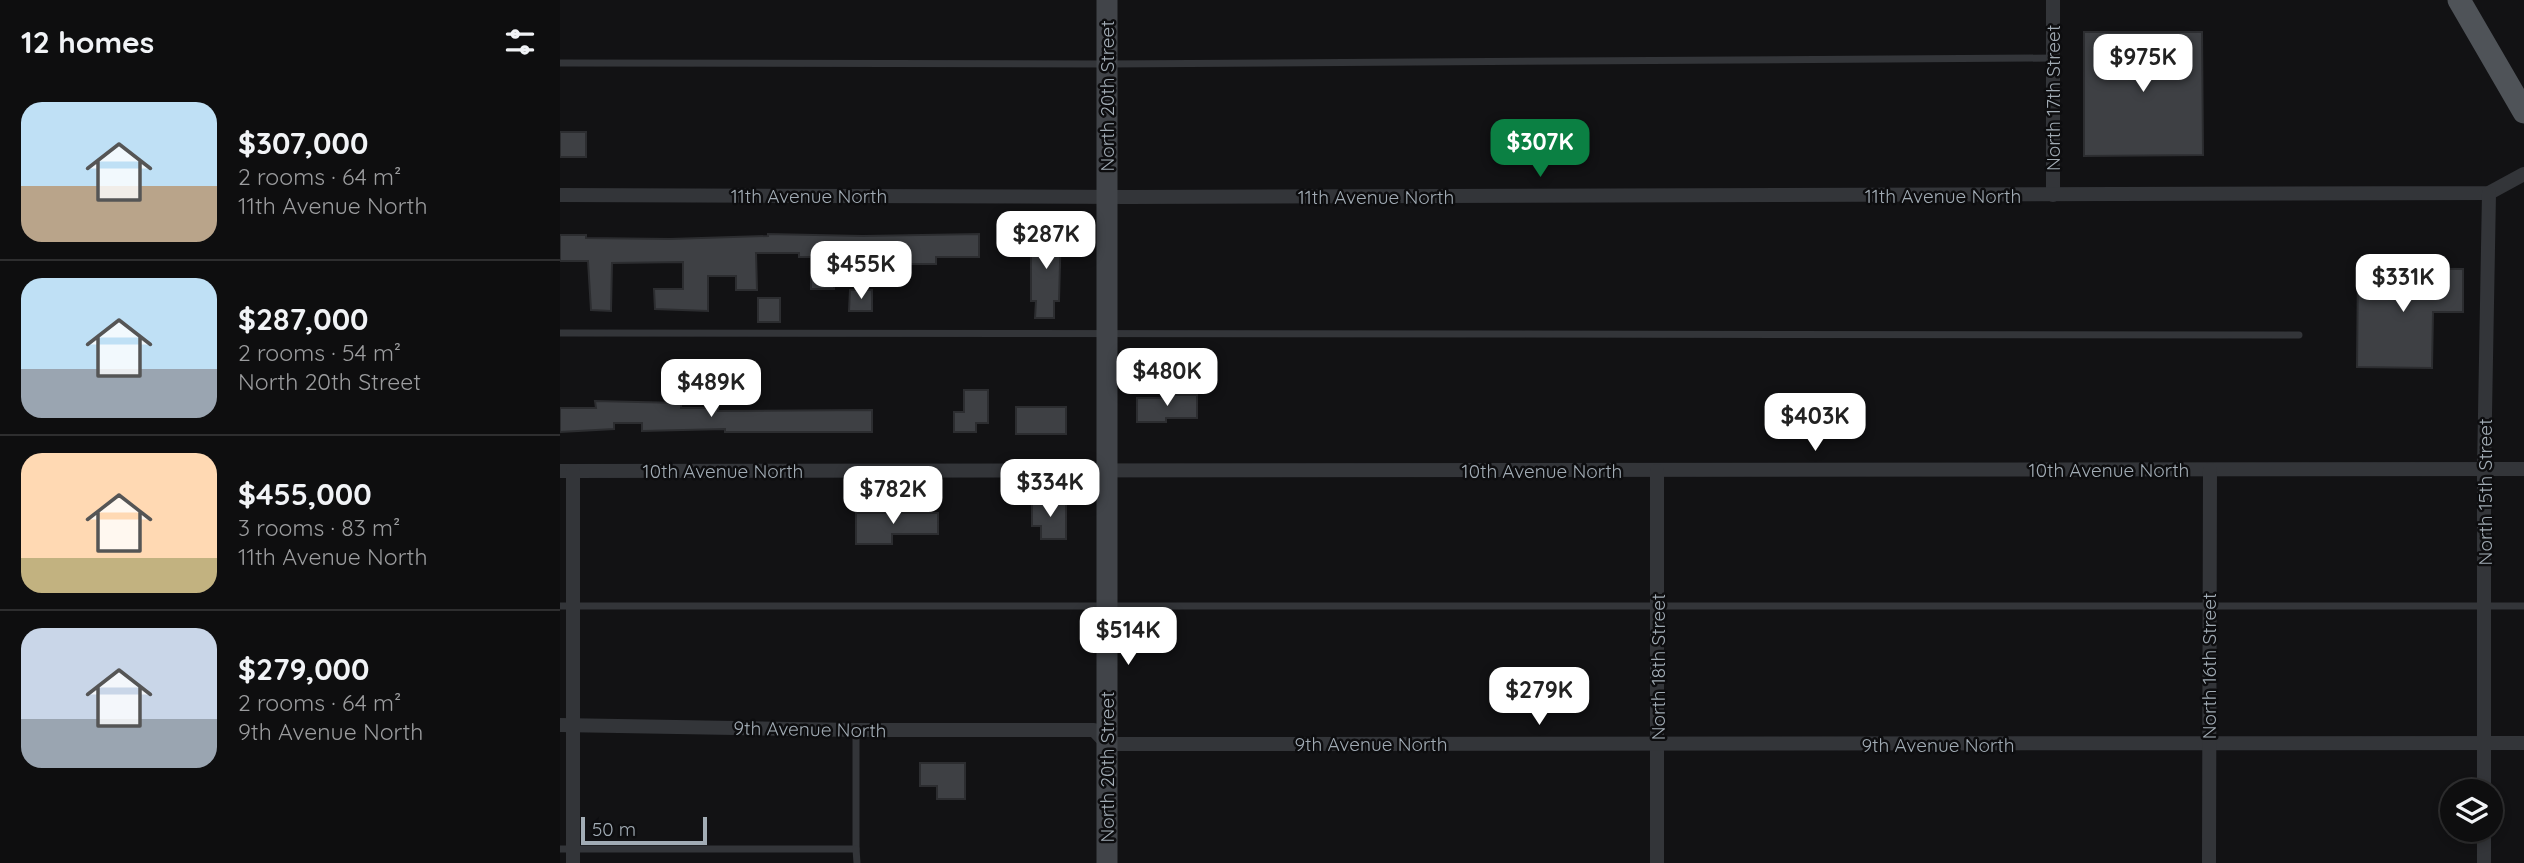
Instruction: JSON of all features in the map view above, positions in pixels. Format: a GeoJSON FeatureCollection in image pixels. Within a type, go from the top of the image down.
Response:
{"type":"FeatureCollection","features":[{"type":"Feature","properties":{"kind":"main road"},"geometry":{"type":"LineString","coordinates":[[2459,0],[2524,113]]}},
{"type":"Feature","properties":{"kind":"street","name":"North 20th Street"},"geometry":{"type":"LineString","coordinates":[[1107,0],[1107,863]]}},
{"type":"Feature","properties":{"kind":"street","name":"North 17th Street"},"geometry":{"type":"LineString","coordinates":[[2053,0],[2053,195]]}},
{"type":"Feature","properties":{"kind":"street","name":"11th Avenue North"},"geometry":{"type":"LineString","coordinates":[[560,195],[1106,197],[2488,193],[2524,174]]}},
{"type":"Feature","properties":{"kind":"street","name":"North 15th Street"},"geometry":{"type":"LineString","coordinates":[[2484,779],[2484,470],[2488,193]]}},
{"type":"Feature","properties":{"kind":"street","name":"10th Avenue North"},"geometry":{"type":"LineString","coordinates":[[566,471],[2524,469]]}},
{"type":"Feature","properties":{"kind":"street","name":"North 16th Street"},"geometry":{"type":"LineString","coordinates":[[2209,863],[2210,470]]}},
{"type":"Feature","properties":{"kind":"street"},"geometry":{"type":"LineString","coordinates":[[566,471],[568,854]]}},
{"type":"Feature","properties":{"kind":"street","name":"North 18th Street"},"geometry":{"type":"LineString","coordinates":[[1657,471],[1657,863]]}},
{"type":"Feature","properties":{"kind":"street","name":"9th Avenue North"},"geometry":{"type":"LineString","coordinates":[[566,725],[856,730],[1094,730],[1107,744],[2524,744]]}},
{"type":"Feature","properties":{"kind":"street"},"geometry":{"type":"LineString","coordinates":[[2484,842],[2484,863]]}},
{"type":"Feature","properties":{"kind":"lane"},"geometry":{"type":"LineString","coordinates":[[560,63],[1107,64],[2053,58]]}},
{"type":"Feature","properties":{"kind":"lane"},"geometry":{"type":"LineString","coordinates":[[560,333],[2299,335]]}},
{"type":"Feature","properties":{"kind":"lane"},"geometry":{"type":"LineString","coordinates":[[566,606],[2524,606]]}},
{"type":"Feature","properties":{"kind":"lane"},"geometry":{"type":"LineString","coordinates":[[856,730],[857,863]]}},
{"type":"Feature","properties":{"kind":"lane"},"geometry":{"type":"LineString","coordinates":[[568,854],[856,849]]}},
{"type":"Feature","properties":{"kind":"building"},"geometry":{"type":"Polygon","coordinates":[[[2084,32],[2202,32],[2203,155],[2084,156],[2084,32]]]}},
{"type":"Feature","properties":{"kind":"building"},"geometry":{"type":"Polygon","coordinates":[[[560,132],[586,132],[586,157],[560,157],[560,132]]]}},
{"type":"Feature","properties":{"kind":"building"},"geometry":{"type":"Polygon","coordinates":[[[1036,226],[1061,226],[1059,301],[1054,301],[1054,318],[1035,318],[1036,301],[1031,301],[1031,251],[1036,251],[1036,226]]]}},
{"type":"Feature","properties":{"kind":"building"},"geometry":{"type":"Polygon","coordinates":[[[768,234],[979,234],[979,257],[936,257],[936,264],[909,264],[909,279],[895,279],[895,260],[834,259],[834,289],[811,289],[811,257],[799,257],[799,253],[756,253],[757,290],[736,290],[736,276],[708,276],[708,311],[655,309],[654,289],[683,289],[683,262],[612,263],[611,311],[591,310],[588,261],[560,261],[560,235],[670,239],[768,234]]]}},
{"type":"Feature","properties":{"kind":"building"},"geometry":{"type":"Polygon","coordinates":[[[2358,268],[2463,269],[2463,312],[2433,312],[2432,368],[2357,367],[2358,268]]]}},
{"type":"Feature","properties":{"kind":"building"},"geometry":{"type":"Polygon","coordinates":[[[850,290],[872,290],[872,311],[849,311],[850,290]]]}},
{"type":"Feature","properties":{"kind":"building"},"geometry":{"type":"Polygon","coordinates":[[[758,298],[780,298],[780,322],[758,322],[758,298]]]}},
{"type":"Feature","properties":{"kind":"building"},"geometry":{"type":"Polygon","coordinates":[[[964,390],[988,390],[988,423],[976,423],[976,432],[954,432],[954,412],[964,412],[964,390]]]}},
{"type":"Feature","properties":{"kind":"building"},"geometry":{"type":"Polygon","coordinates":[[[1169,395],[1197,395],[1197,418],[1137,422],[1137,398],[1169,398],[1169,395]]]}},
{"type":"Feature","properties":{"kind":"building"},"geometry":{"type":"Polygon","coordinates":[[[595,401],[681,403],[681,408],[718,408],[718,411],[872,410],[872,432],[725,432],[725,429],[642,431],[642,423],[614,423],[614,429],[560,432],[560,408],[596,408],[595,401]]]}},
{"type":"Feature","properties":{"kind":"building"},"geometry":{"type":"Polygon","coordinates":[[[1016,407],[1066,407],[1066,434],[1016,434],[1016,407]]]}},
{"type":"Feature","properties":{"kind":"building"},"geometry":{"type":"Polygon","coordinates":[[[1032,502],[1066,502],[1066,539],[1041,539],[1041,526],[1032,526],[1032,502]]]}},
{"type":"Feature","properties":{"kind":"building"},"geometry":{"type":"Polygon","coordinates":[[[856,513],[938,513],[938,534],[892,534],[892,544],[856,544],[856,513]]]}},
{"type":"Feature","properties":{"kind":"building"},"geometry":{"type":"Polygon","coordinates":[[[920,763],[965,763],[965,799],[937,799],[937,786],[920,786],[920,763]]]}}]}
